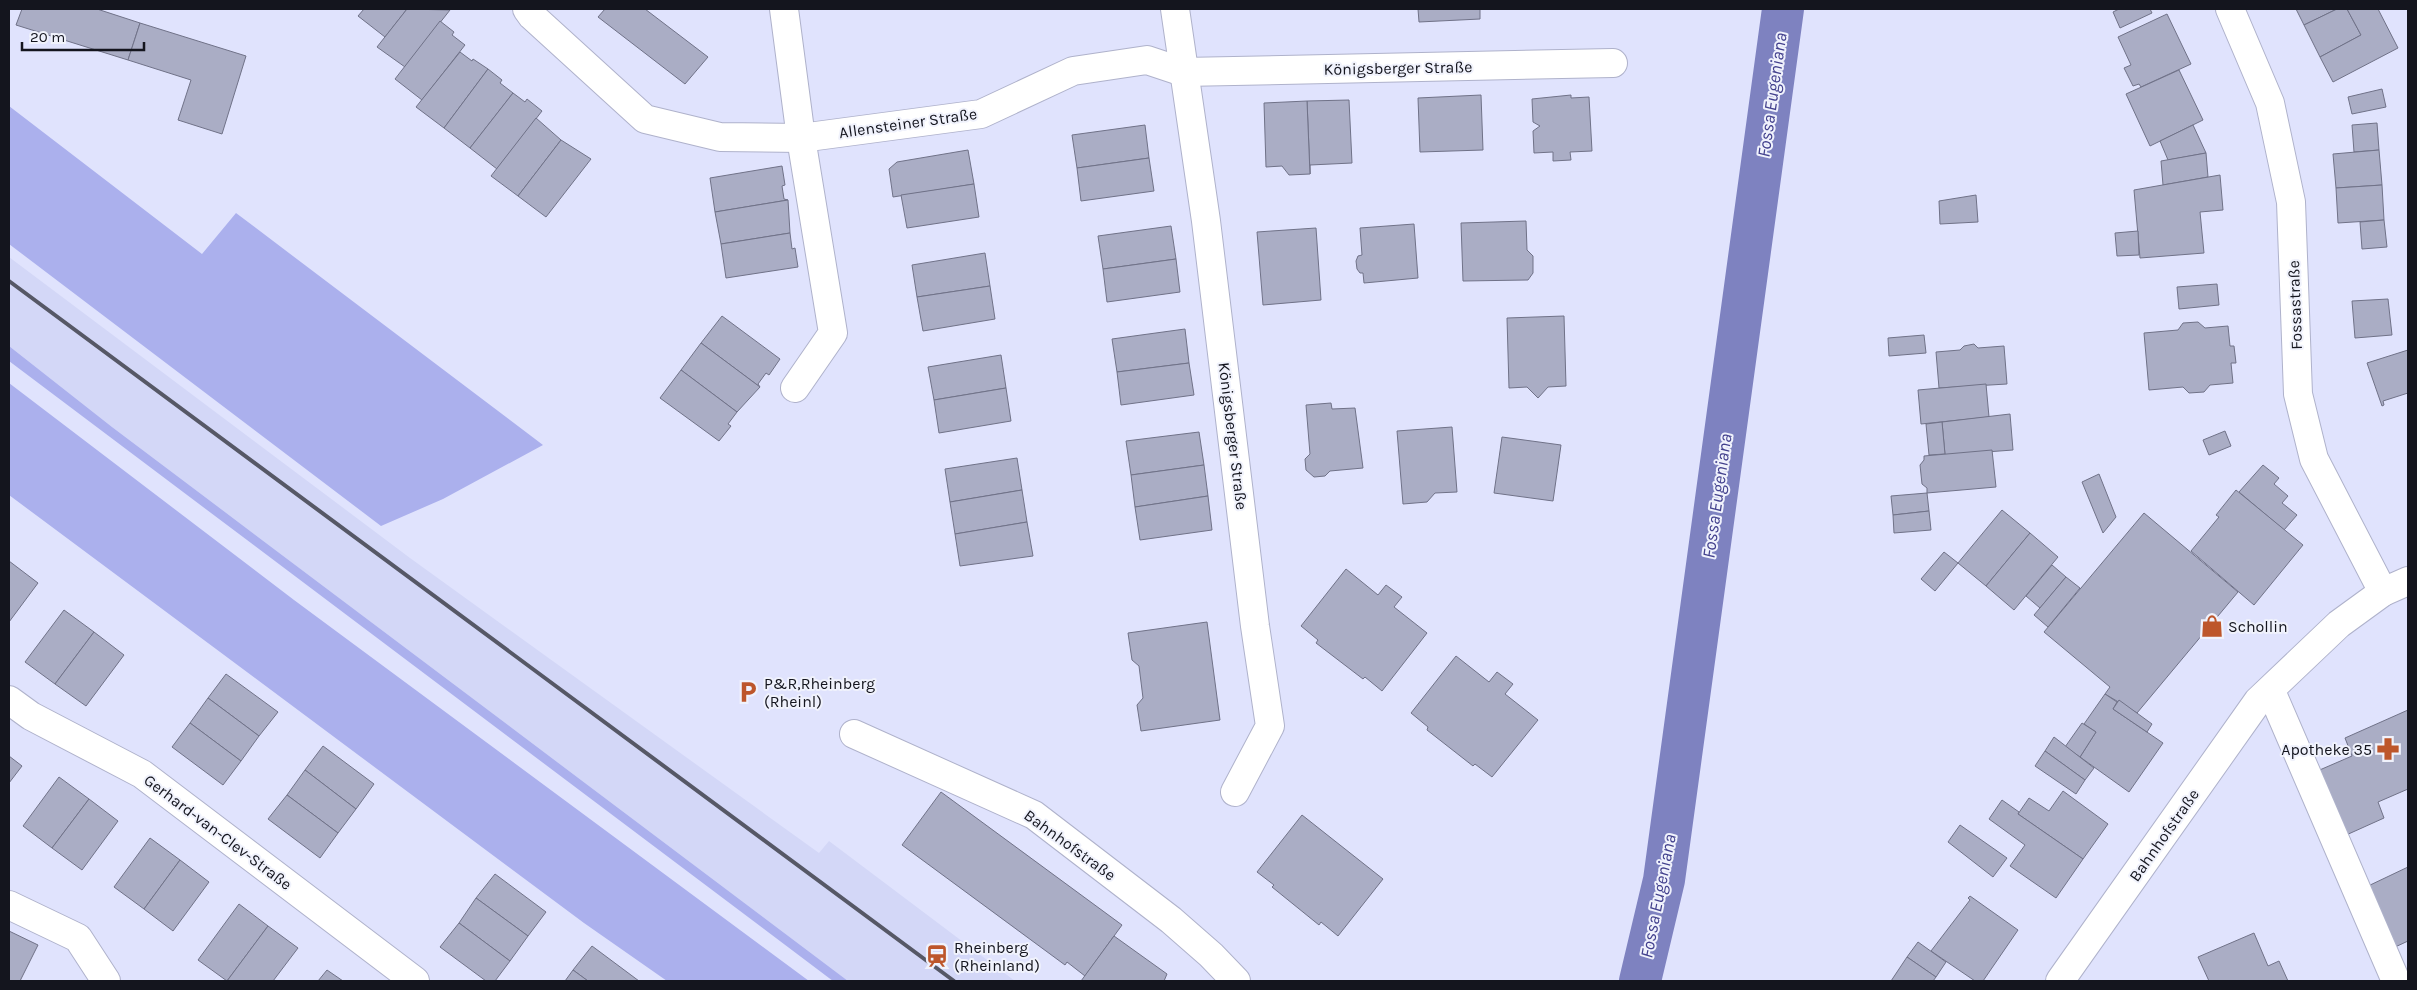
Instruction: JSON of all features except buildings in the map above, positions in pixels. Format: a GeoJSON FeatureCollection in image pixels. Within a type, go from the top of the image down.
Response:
{"type":"FeatureCollection","features":[{"type":"Feature","properties":{"kind":"street","name":"Allensteiner Straße"},"geometry":{"type":"LineString","coordinates":[[527,9],[532,16],[645,119],[720,137],[801,138],[981,114],[1073,71],[1147,60],[1183,72]]}},
{"type":"Feature","properties":{"kind":"street"},"geometry":{"type":"LineString","coordinates":[[784,9],[801,138],[833,333],[795,388]]}},
{"type":"Feature","properties":{"kind":"street","name":"Königsberger Straße"},"geometry":{"type":"LineString","coordinates":[[1175,9],[1206,221],[1255,626],[1270,726],[1234,792]]}},
{"type":"Feature","properties":{"kind":"street","name":"Fossastraße"},"geometry":{"type":"LineString","coordinates":[[2230,9],[2270,103],[2291,202],[2298,394],[2314,459],[2383,592]]}},
{"type":"Feature","properties":{"kind":"street","name":"Königsberger Straße"},"geometry":{"type":"LineString","coordinates":[[1183,72],[1613,63]]}},
{"type":"Feature","properties":{"kind":"street","name":"Bahnhofstraße"},"geometry":{"type":"LineString","coordinates":[[2060,981],[2258,701],[2271,691],[2339,624],[2383,592],[2408,580]]}},
{"type":"Feature","properties":{"kind":"street"},"geometry":{"type":"LineString","coordinates":[[2271,691],[2396,981]]}},
{"type":"Feature","properties":{"kind":"street","name":"Gerhard-van-Clev-Straße"},"geometry":{"type":"LineString","coordinates":[[9,700],[31,716],[142,774],[415,981]]}},
{"type":"Feature","properties":{"kind":"street","name":"Bahnhofstraße"},"geometry":{"type":"LineString","coordinates":[[854,734],[1034,815],[1170,920],[1211,955],[1236,981]]}},
{"type":"Feature","properties":{"kind":"street"},"geometry":{"type":"LineString","coordinates":[[9,905],[78,938],[106,981]]}},
{"type":"Feature","properties":{"kind":"shaded area"},"geometry":{"type":"Polygon","coordinates":[[[9,106],[202,254],[236,213],[543,445],[443,499],[381,526],[9,244],[9,106]]]}},
{"type":"Feature","properties":{"kind":"shaded area"},"geometry":{"type":"Polygon","coordinates":[[[9,257],[410,558],[819,853],[829,841],[1015,981],[848,981],[112,427],[9,346],[9,257]]]}},
{"type":"Feature","properties":{"kind":"shaded area"},"geometry":{"type":"Polygon","coordinates":[[[9,346],[112,427],[848,981],[833,981],[9,361],[9,346]]]}},
{"type":"Feature","properties":{"kind":"shaded area"},"geometry":{"type":"Polygon","coordinates":[[[9,383],[294,600],[809,981],[667,981],[584,923],[9,495],[9,383]]]}},
{"type":"Feature","properties":{"kind":"waterway","name":"Fossa Eugeniana"},"geometry":{"type":"LineString","coordinates":[[1640,981],[1664,880],[1783,9]]}},
{"type":"Feature","properties":{"kind":"railway"},"geometry":{"type":"LineString","coordinates":[[9,281],[954,981]]}},
{"type":"Feature","properties":{"kind":"place","name":"Schollin"},"geometry":{"type":"Point","coordinates":[2212,626]}},
{"type":"Feature","properties":{"kind":"place","name":"P&R,Rheinberg (Rheinl)"},"geometry":{"type":"Point","coordinates":[748,692]}},
{"type":"Feature","properties":{"kind":"place","name":"Apotheke 35"},"geometry":{"type":"Point","coordinates":[2388,749]}},
{"type":"Feature","properties":{"kind":"place","name":"Rheinberg (Rheinland)"},"geometry":{"type":"Point","coordinates":[937,956]}}]}
